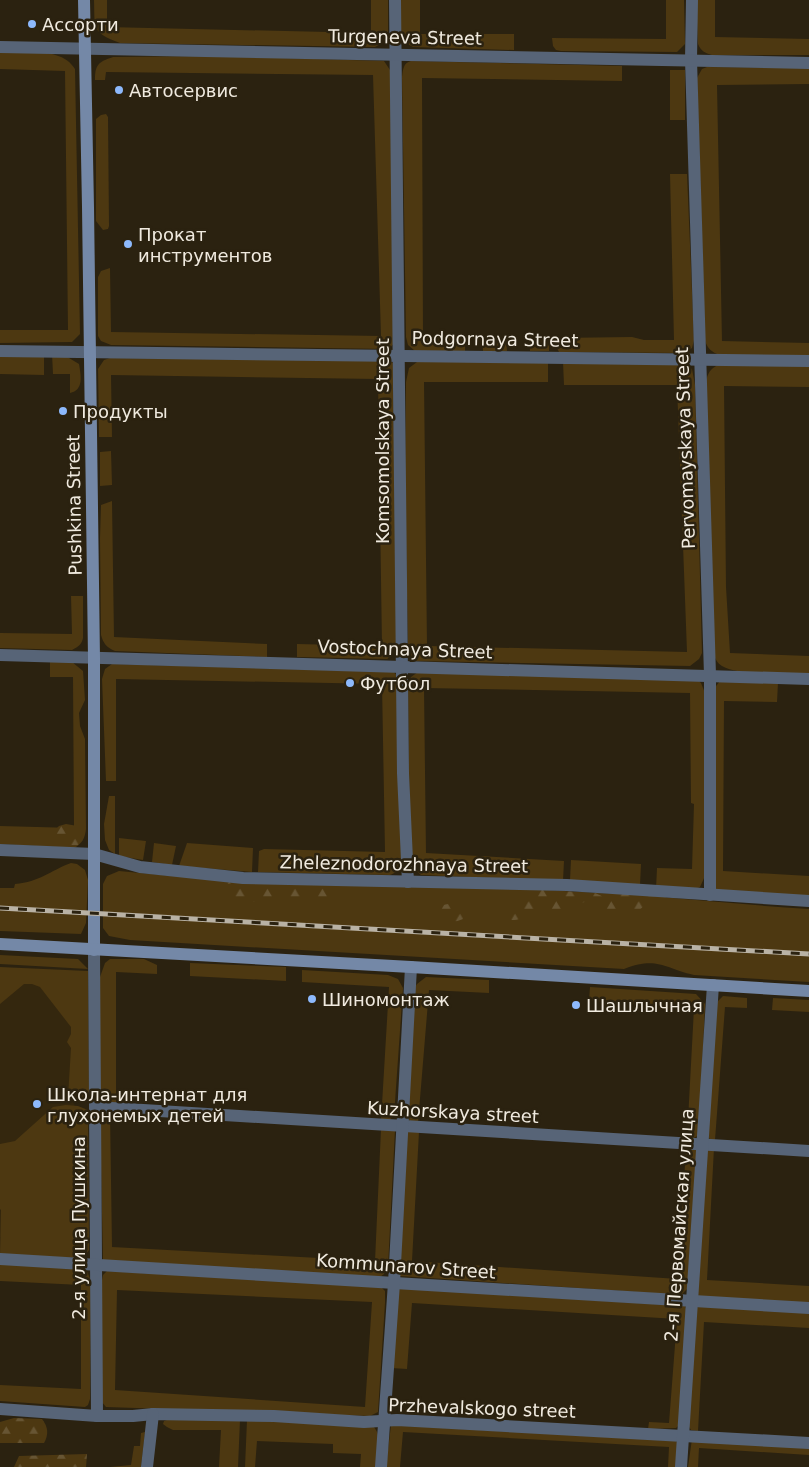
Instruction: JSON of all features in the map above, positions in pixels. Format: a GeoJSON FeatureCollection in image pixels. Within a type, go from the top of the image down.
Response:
{"type":"FeatureCollection","features":[{"type":"Feature","properties":{"kind":"main road","name":"Pushkina Street"},"geometry":{"type":"LineString","coordinates":[[84,0],[94,658],[94,950]]}},
{"type":"Feature","properties":{"kind":"main road"},"geometry":{"type":"LineString","coordinates":[[0,944],[809,991]]}},
{"type":"Feature","properties":{"kind":"street","name":"Komsomolskaya Street"},"geometry":{"type":"LineString","coordinates":[[395,0],[402,666],[408,882]]}},
{"type":"Feature","properties":{"kind":"street","name":"Pervomayskaya Street"},"geometry":{"type":"LineString","coordinates":[[692,0],[691,60],[710,675],[710,895]]}},
{"type":"Feature","properties":{"kind":"street","name":"Turgeneva Street"},"geometry":{"type":"LineString","coordinates":[[0,47],[809,63]]}},
{"type":"Feature","properties":{"kind":"street","name":"Podgornaya Street"},"geometry":{"type":"LineString","coordinates":[[0,351],[809,361]]}},
{"type":"Feature","properties":{"kind":"street","name":"Vostochnaya Street"},"geometry":{"type":"LineString","coordinates":[[0,655],[809,679]]}},
{"type":"Feature","properties":{"kind":"street","name":"Zheleznodorozhnaya Street"},"geometry":{"type":"LineString","coordinates":[[0,850],[94,854],[140,867],[243,878],[567,885],[809,901]]}},
{"type":"Feature","properties":{"kind":"street","name":"2-я улица Пушкина"},"geometry":{"type":"LineString","coordinates":[[94,950],[97,1416]]}},
{"type":"Feature","properties":{"kind":"street"},"geometry":{"type":"LineString","coordinates":[[381,1467],[394,1283],[411,967]]}},
{"type":"Feature","properties":{"kind":"street","name":"2-я Первомайская улица"},"geometry":{"type":"LineString","coordinates":[[681,1467],[713,985]]}},
{"type":"Feature","properties":{"kind":"street","name":"Kuzhorskaya street"},"geometry":{"type":"LineString","coordinates":[[95,1108],[809,1151]]}},
{"type":"Feature","properties":{"kind":"street","name":"Kommunarov Street"},"geometry":{"type":"LineString","coordinates":[[0,1260],[809,1308]]}},
{"type":"Feature","properties":{"kind":"street","name":"Przhevalskogo street"},"geometry":{"type":"LineString","coordinates":[[0,1409],[97,1416],[153,1414],[397,1420],[809,1443]]}},
{"type":"Feature","properties":{"kind":"street"},"geometry":{"type":"LineString","coordinates":[[147,1467],[153,1414]]}},
{"type":"Feature","properties":{"kind":"shaded area","name":"Школа-интернат для глухонемых детей"},"geometry":{"type":"Polygon","coordinates":[[[0,968],[73,971],[76,1242],[0,1237],[0,968]]]}},
{"type":"Feature","properties":{"kind":"green space"},"geometry":{"type":"Polygon","coordinates":[[[94,0],[107,0],[107,27],[371,33],[371,0],[388,0],[388,33],[383,42],[375,47],[120,43],[104,36],[96,28],[94,0]]]}},
{"type":"Feature","properties":{"kind":"green space"},"geometry":{"type":"Polygon","coordinates":[[[401,0],[420,0],[420,34],[514,34],[514,50],[413,47],[404,39],[402,33],[400,20],[401,0]]]}},
{"type":"Feature","properties":{"kind":"green space"},"geometry":{"type":"Polygon","coordinates":[[[666,0],[684,0],[685,44],[677,52],[561,51],[556,50],[553,46],[552,38],[666,39],[666,0]]]}},
{"type":"Feature","properties":{"kind":"green space"},"geometry":{"type":"Polygon","coordinates":[[[696,0],[715,0],[715,37],[809,39],[809,55],[712,55],[705,52],[698,44],[696,0]]]}},
{"type":"Feature","properties":{"kind":"green space"},"geometry":{"type":"Polygon","coordinates":[[[41,52],[51,54],[69,62],[75,69],[80,334],[72,342],[0,343],[0,330],[68,330],[65,71],[0,69],[0,53],[41,52]]]}},
{"type":"Feature","properties":{"kind":"green space"},"geometry":{"type":"Polygon","coordinates":[[[209,56],[384,61],[390,70],[397,340],[389,349],[111,345],[101,341],[98,336],[98,277],[101,271],[110,268],[111,332],[381,336],[373,75],[106,72],[105,80],[95,80],[98,65],[113,57],[209,56]]]}},
{"type":"Feature","properties":{"kind":"green space"},"geometry":{"type":"Polygon","coordinates":[[[411,61],[622,66],[622,81],[422,78],[423,337],[465,338],[465,351],[415,351],[408,345],[406,337],[402,77],[405,65],[411,61]]]}},
{"type":"Feature","properties":{"kind":"green space"},"geometry":{"type":"Polygon","coordinates":[[[707,67],[809,68],[809,84],[717,85],[722,341],[809,343],[809,356],[719,355],[710,350],[705,341],[697,78],[702,69],[707,67]]]}},
{"type":"Feature","properties":{"kind":"green space"},"geometry":{"type":"Polygon","coordinates":[[[670,70],[685,70],[685,120],[670,120],[670,70]]]}},
{"type":"Feature","properties":{"kind":"green space"},"geometry":{"type":"Polygon","coordinates":[[[106,114],[108,117],[109,226],[108,229],[103,230],[96,221],[96,119],[106,114]]]}},
{"type":"Feature","properties":{"kind":"green space"},"geometry":{"type":"Polygon","coordinates":[[[670,174],[687,174],[694,340],[692,348],[685,353],[559,352],[557,338],[632,337],[644,340],[674,340],[670,174]]]}},
{"type":"Feature","properties":{"kind":"green space"},"geometry":{"type":"Polygon","coordinates":[[[530,337],[549,337],[549,351],[530,351],[530,337]]]}},
{"type":"Feature","properties":{"kind":"green space"},"geometry":{"type":"Polygon","coordinates":[[[482,338],[506,339],[507,351],[483,351],[482,338]]]}},
{"type":"Feature","properties":{"kind":"green space"},"geometry":{"type":"Polygon","coordinates":[[[0,354],[44,355],[44,375],[0,374],[0,354]]]}},
{"type":"Feature","properties":{"kind":"green space"},"geometry":{"type":"Polygon","coordinates":[[[52,354],[64,355],[79,364],[80,386],[78,389],[70,393],[70,374],[53,374],[52,354]]]}},
{"type":"Feature","properties":{"kind":"green space"},"geometry":{"type":"Polygon","coordinates":[[[110,358],[390,361],[393,363],[397,652],[387,659],[297,657],[297,644],[382,646],[378,379],[111,375],[112,437],[99,437],[98,369],[104,360],[110,358]]]}},
{"type":"Feature","properties":{"kind":"green space"},"geometry":{"type":"Polygon","coordinates":[[[548,361],[548,382],[424,382],[427,646],[687,652],[677,385],[564,385],[563,362],[683,363],[692,369],[695,385],[702,653],[699,659],[690,666],[416,661],[410,654],[408,645],[405,491],[406,382],[409,368],[417,362],[548,361]]]}},
{"type":"Feature","properties":{"kind":"green space"},"geometry":{"type":"Polygon","coordinates":[[[718,365],[809,366],[809,387],[724,386],[726,587],[730,653],[809,656],[809,676],[750,673],[729,669],[722,666],[715,659],[713,653],[706,381],[713,368],[718,365]]]}},
{"type":"Feature","properties":{"kind":"green space"},"geometry":{"type":"Polygon","coordinates":[[[111,451],[112,485],[100,486],[100,452],[111,451]]]}},
{"type":"Feature","properties":{"kind":"green space"},"geometry":{"type":"Polygon","coordinates":[[[112,501],[114,637],[267,644],[267,657],[115,651],[104,643],[101,635],[101,505],[112,501]]]}},
{"type":"Feature","properties":{"kind":"green space"},"geometry":{"type":"Polygon","coordinates":[[[71,596],[83,596],[83,638],[78,646],[72,650],[0,648],[0,633],[72,634],[71,596]]]}},
{"type":"Feature","properties":{"kind":"green space"},"geometry":{"type":"Polygon","coordinates":[[[50,661],[72,662],[83,671],[85,700],[79,713],[80,726],[85,739],[85,835],[81,843],[74,848],[0,844],[0,826],[74,828],[73,677],[50,677],[50,661]]]}},
{"type":"Feature","properties":{"kind":"green space"},"geometry":{"type":"Polygon","coordinates":[[[112,664],[394,672],[397,676],[402,853],[399,869],[390,875],[258,872],[259,851],[264,849],[385,852],[382,684],[116,679],[116,781],[106,781],[102,679],[105,669],[112,664]]]}},
{"type":"Feature","properties":{"kind":"green space"},"geometry":{"type":"Polygon","coordinates":[[[418,672],[696,678],[701,683],[705,693],[705,876],[700,887],[696,889],[656,889],[657,868],[692,869],[694,804],[691,803],[690,693],[424,688],[426,853],[564,861],[563,881],[421,875],[413,868],[410,858],[408,683],[411,677],[418,672]]]}},
{"type":"Feature","properties":{"kind":"green space"},"geometry":{"type":"Polygon","coordinates":[[[720,681],[778,683],[777,702],[724,701],[723,871],[809,876],[809,897],[714,892],[713,690],[720,681]]]}},
{"type":"Feature","properties":{"kind":"green space"},"geometry":{"type":"Polygon","coordinates":[[[109,796],[115,796],[115,854],[109,850],[105,840],[104,824],[109,796]]]}},
{"type":"Feature","properties":{"kind":"green space"},"geometry":{"type":"Polygon","coordinates":[[[66,824],[83,827],[83,836],[78,845],[62,845],[55,841],[52,833],[59,826],[66,824]]]}},
{"type":"Feature","properties":{"kind":"green space"},"geometry":{"type":"Polygon","coordinates":[[[119,838],[146,841],[143,860],[119,856],[119,838]]]}},
{"type":"Feature","properties":{"kind":"green space"},"geometry":{"type":"Polygon","coordinates":[[[154,843],[176,846],[172,865],[152,862],[154,843]]]}},
{"type":"Feature","properties":{"kind":"green space"},"geometry":{"type":"Polygon","coordinates":[[[187,843],[253,848],[252,872],[179,866],[187,843]]]}},
{"type":"Feature","properties":{"kind":"green space"},"geometry":{"type":"Polygon","coordinates":[[[571,860],[641,864],[640,885],[570,880],[571,860]]]}},
{"type":"Feature","properties":{"kind":"green space"},"geometry":{"type":"Polygon","coordinates":[[[71,863],[77,864],[85,870],[88,880],[86,923],[81,934],[0,931],[0,888],[14,888],[15,884],[38,879],[71,863]]]}},
{"type":"Feature","properties":{"kind":"green space"},"geometry":{"type":"Polygon","coordinates":[[[119,871],[172,876],[625,894],[809,909],[809,982],[694,975],[653,963],[635,965],[624,969],[130,940],[109,936],[103,928],[103,884],[107,876],[119,871]]]}},
{"type":"Feature","properties":{"kind":"green space"},"geometry":{"type":"Polygon","coordinates":[[[229,882],[342,884],[344,894],[319,901],[243,902],[233,897],[226,886],[229,882]]]}},
{"type":"Feature","properties":{"kind":"green space"},"geometry":{"type":"Polygon","coordinates":[[[530,889],[595,893],[613,901],[616,900],[616,893],[666,897],[660,906],[644,906],[634,912],[623,903],[620,905],[620,914],[616,919],[608,916],[597,900],[576,905],[559,921],[546,916],[537,909],[517,920],[508,919],[503,916],[504,910],[520,908],[526,903],[530,889]]]}},
{"type":"Feature","properties":{"kind":"green space"},"geometry":{"type":"Polygon","coordinates":[[[453,903],[464,914],[463,919],[452,923],[437,917],[437,910],[443,905],[453,903]]]}},
{"type":"Feature","properties":{"kind":"green space"},"geometry":{"type":"Polygon","coordinates":[[[184,922],[191,925],[192,931],[187,939],[179,937],[176,933],[177,925],[184,922]]]}},
{"type":"Feature","properties":{"kind":"green space"},"geometry":{"type":"Polygon","coordinates":[[[0,955],[78,959],[88,969],[0,964],[0,955]]]}},
{"type":"Feature","properties":{"kind":"green space"},"geometry":{"type":"Polygon","coordinates":[[[110,959],[144,959],[157,965],[157,974],[116,972],[116,1104],[104,1102],[100,1096],[100,977],[105,963],[110,959]]]}},
{"type":"Feature","properties":{"kind":"green space"},"geometry":{"type":"Polygon","coordinates":[[[190,963],[286,967],[286,981],[190,976],[190,963]]]}},
{"type":"Feature","properties":{"kind":"green space"},"geometry":{"type":"Polygon","coordinates":[[[0,967],[88,971],[89,1095],[81,1099],[68,1097],[71,1048],[67,1042],[71,1034],[71,1027],[40,987],[32,984],[24,984],[0,1004],[0,967]]]}},
{"type":"Feature","properties":{"kind":"green space"},"geometry":{"type":"Polygon","coordinates":[[[302,970],[388,975],[398,979],[403,988],[394,1116],[389,1120],[381,1121],[389,987],[302,982],[302,970]]]}},
{"type":"Feature","properties":{"kind":"green space"},"geometry":{"type":"Polygon","coordinates":[[[426,977],[489,980],[489,993],[429,990],[418,1123],[410,1121],[407,1116],[414,989],[426,977]]]}},
{"type":"Feature","properties":{"kind":"green space"},"geometry":{"type":"Polygon","coordinates":[[[590,987],[696,994],[705,1004],[699,1135],[692,1139],[687,1139],[694,1008],[589,1001],[590,987]]]}},
{"type":"Feature","properties":{"kind":"green space"},"geometry":{"type":"Polygon","coordinates":[[[723,996],[747,998],[747,1008],[725,1007],[715,1140],[711,1140],[707,1136],[716,1003],[723,996]]]}},
{"type":"Feature","properties":{"kind":"green space"},"geometry":{"type":"Polygon","coordinates":[[[773,998],[809,1000],[809,1012],[772,1010],[773,998]]]}},
{"type":"Feature","properties":{"kind":"green space"},"geometry":{"type":"Polygon","coordinates":[[[78,1106],[88,1110],[89,1250],[84,1257],[74,1258],[0,1254],[0,1144],[15,1141],[53,1107],[78,1106]]]}},
{"type":"Feature","properties":{"kind":"green space"},"geometry":{"type":"Polygon","coordinates":[[[110,1112],[112,1247],[375,1261],[381,1129],[395,1130],[388,1267],[384,1274],[380,1277],[103,1260],[100,1119],[110,1112]]]}},
{"type":"Feature","properties":{"kind":"green space"},"geometry":{"type":"Polygon","coordinates":[[[406,1131],[419,1132],[412,1261],[678,1279],[686,1148],[698,1150],[688,1288],[681,1295],[400,1276],[406,1131]]]}},
{"type":"Feature","properties":{"kind":"green space"},"geometry":{"type":"Polygon","coordinates":[[[706,1148],[714,1148],[707,1280],[809,1286],[809,1304],[700,1297],[697,1295],[706,1148]]]}},
{"type":"Feature","properties":{"kind":"green space"},"geometry":{"type":"Polygon","coordinates":[[[0,1264],[86,1269],[91,1281],[90,1399],[85,1407],[0,1401],[0,1385],[81,1389],[81,1285],[0,1281],[0,1264]]]}},
{"type":"Feature","properties":{"kind":"green space"},"geometry":{"type":"Polygon","coordinates":[[[107,1271],[381,1287],[385,1291],[385,1303],[378,1412],[370,1416],[106,1407],[101,1401],[103,1275],[107,1271]],[[117,1290],[115,1390],[365,1407],[372,1302],[117,1290]]]}},
{"type":"Feature","properties":{"kind":"green space"},"geometry":{"type":"Polygon","coordinates":[[[398,1288],[685,1306],[687,1311],[679,1425],[676,1428],[648,1429],[649,1422],[669,1423],[677,1319],[412,1303],[407,1369],[391,1368],[398,1288]]]}},
{"type":"Feature","properties":{"kind":"green space"},"geometry":{"type":"Polygon","coordinates":[[[699,1306],[809,1312],[809,1328],[704,1322],[698,1431],[691,1430],[688,1425],[695,1309],[699,1306]]]}},
{"type":"Feature","properties":{"kind":"green space"},"geometry":{"type":"Polygon","coordinates":[[[175,1417],[240,1420],[238,1467],[219,1467],[221,1430],[173,1430],[163,1424],[164,1421],[175,1417]]]}},
{"type":"Feature","properties":{"kind":"green space"},"geometry":{"type":"Polygon","coordinates":[[[14,1418],[42,1419],[47,1431],[44,1443],[0,1443],[0,1422],[14,1418]]]}},
{"type":"Feature","properties":{"kind":"green space"},"geometry":{"type":"Polygon","coordinates":[[[247,1420],[373,1426],[379,1440],[377,1467],[360,1467],[361,1454],[333,1453],[333,1444],[257,1441],[255,1467],[245,1467],[247,1420]]]}},
{"type":"Feature","properties":{"kind":"green space"},"geometry":{"type":"Polygon","coordinates":[[[391,1425],[676,1441],[678,1444],[677,1467],[668,1467],[669,1447],[403,1432],[400,1467],[386,1467],[391,1425]]]}},
{"type":"Feature","properties":{"kind":"green space"},"geometry":{"type":"Polygon","coordinates":[[[145,1432],[141,1467],[110,1467],[131,1465],[134,1446],[140,1446],[141,1433],[145,1432]]]}},
{"type":"Feature","properties":{"kind":"green space"},"geometry":{"type":"Polygon","coordinates":[[[692,1439],[809,1444],[809,1455],[699,1448],[698,1467],[688,1467],[692,1439]]]}},
{"type":"Feature","properties":{"kind":"green space"},"geometry":{"type":"Polygon","coordinates":[[[87,1454],[86,1467],[14,1467],[19,1456],[87,1454]]]}},
{"type":"Feature","properties":{"kind":"railway"},"geometry":{"type":"LineString","coordinates":[[0,908],[809,954]]}},
{"type":"Feature","properties":{"kind":"place","name":"Ассорти"},"geometry":{"type":"Point","coordinates":[32,24]}},
{"type":"Feature","properties":{"kind":"place","name":"Автосервис"},"geometry":{"type":"Point","coordinates":[119,90]}},
{"type":"Feature","properties":{"kind":"place","name":"Прокат инструментов"},"geometry":{"type":"Point","coordinates":[128,244]}},
{"type":"Feature","properties":{"kind":"place","name":"Продукты"},"geometry":{"type":"Point","coordinates":[63,411]}},
{"type":"Feature","properties":{"kind":"place","name":"Футбол"},"geometry":{"type":"Point","coordinates":[350,683]}},
{"type":"Feature","properties":{"kind":"place","name":"Шиномонтаж"},"geometry":{"type":"Point","coordinates":[312,999]}},
{"type":"Feature","properties":{"kind":"place","name":"Шашлычная"},"geometry":{"type":"Point","coordinates":[576,1005]}},
{"type":"Feature","properties":{"kind":"place","name":"Школа-интернат для глухонемых детей"},"geometry":{"type":"Point","coordinates":[37,1104]}}]}
